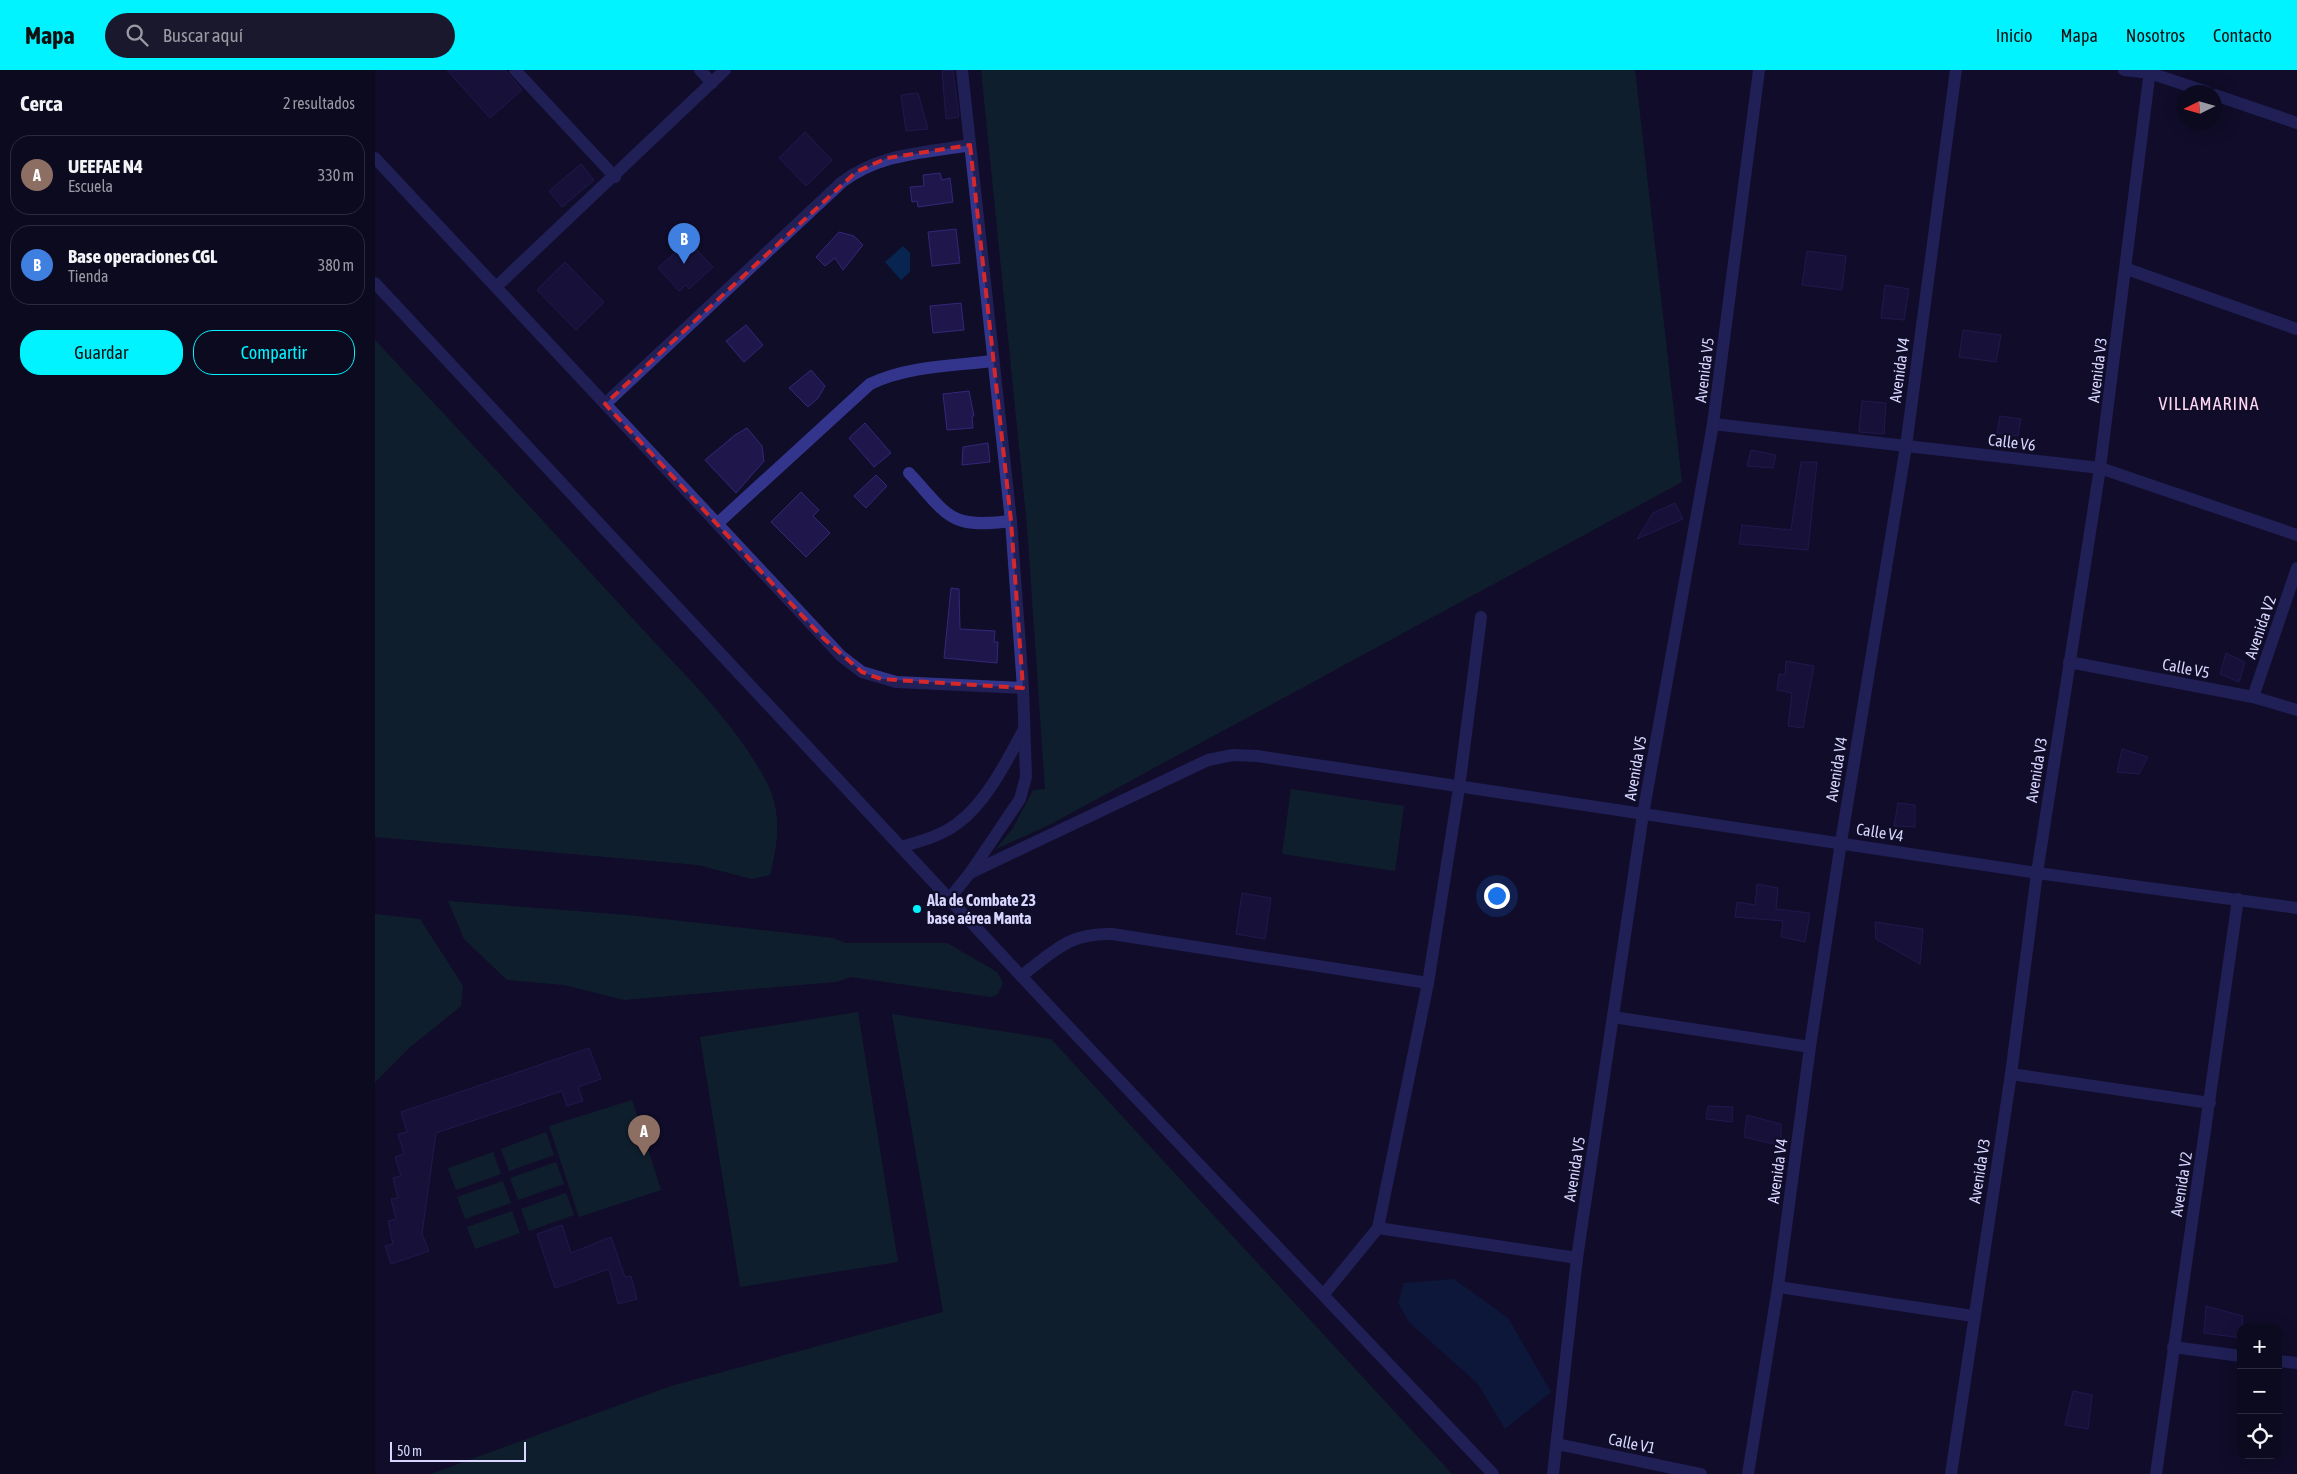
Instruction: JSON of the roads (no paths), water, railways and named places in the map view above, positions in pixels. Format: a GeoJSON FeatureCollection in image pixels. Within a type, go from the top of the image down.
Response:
{"type":"FeatureCollection","features":[{"type":"Feature","properties":{"kind":"street"},"geometry":{"type":"LineString","coordinates":[[515,70],[615,177]]}},
{"type":"Feature","properties":{"kind":"street"},"geometry":{"type":"LineString","coordinates":[[700,70],[711,83]]}},
{"type":"Feature","properties":{"kind":"street"},"geometry":{"type":"LineString","coordinates":[[496,287],[615,177],[725,70]]}},
{"type":"Feature","properties":{"kind":"street"},"geometry":{"type":"LineString","coordinates":[[949,899],[969,874],[1020,799],[1026,777],[1023,688],[1011,521],[962,70]]}},
{"type":"Feature","properties":{"kind":"street","name":"Avenida V5"},"geometry":{"type":"LineString","coordinates":[[1553,1474],[1577,1258],[1643,814],[1713,424],[1759,70]]}},
{"type":"Feature","properties":{"kind":"street","name":"Avenida V4"},"geometry":{"type":"LineString","coordinates":[[1749,1474],[1778,1287],[1810,1047],[1841,842],[1906,446],[1956,70]]}},
{"type":"Feature","properties":{"kind":"street"},"geometry":{"type":"LineString","coordinates":[[2124,70],[2150,71],[2188,85]]}},
{"type":"Feature","properties":{"kind":"street","name":"Avenida V3"},"geometry":{"type":"LineString","coordinates":[[1951,1474],[1973,1316],[2011,1074],[2037,873],[2100,468],[2127,269],[2150,71]]}},
{"type":"Feature","properties":{"kind":"street"},"geometry":{"type":"LineString","coordinates":[[2222,97],[2297,123]]}},
{"type":"Feature","properties":{"kind":"street"},"geometry":{"type":"LineString","coordinates":[[605,404],[842,182],[856,172],[887,158],[970,146]]}},
{"type":"Feature","properties":{"kind":"street"},"geometry":{"type":"LineString","coordinates":[[375,158],[718,523],[822,638],[841,656],[862,672],[896,682],[1023,688]]}},
{"type":"Feature","properties":{"kind":"street"},"geometry":{"type":"LineString","coordinates":[[2127,269],[2297,329]]}},
{"type":"Feature","properties":{"kind":"street"},"geometry":{"type":"LineString","coordinates":[[375,283],[1021,976],[1493,1474]]}},
{"type":"Feature","properties":{"kind":"street"},"geometry":{"type":"LineString","coordinates":[[718,523],[870,384],[888,376],[909,371],[993,361]]}},
{"type":"Feature","properties":{"kind":"street","name":"Calle V6"},"geometry":{"type":"LineString","coordinates":[[1713,424],[2100,468],[2297,535]]}},
{"type":"Feature","properties":{"kind":"street"},"geometry":{"type":"LineString","coordinates":[[909,473],[951,518],[963,523],[980,525],[1011,521]]}},
{"type":"Feature","properties":{"kind":"street","name":"Avenida V2"},"geometry":{"type":"LineString","coordinates":[[2253,697],[2297,568]]}},
{"type":"Feature","properties":{"kind":"street"},"geometry":{"type":"LineString","coordinates":[[1323,1294],[1378,1228],[1429,982],[1459,788],[1481,617]]}},
{"type":"Feature","properties":{"kind":"street","name":"Calle V5"},"geometry":{"type":"LineString","coordinates":[[2069,662],[2253,697],[2297,710]]}},
{"type":"Feature","properties":{"kind":"street"},"geometry":{"type":"LineString","coordinates":[[901,847],[929,839],[958,823],[986,792],[1024,729]]}},
{"type":"Feature","properties":{"kind":"street","name":"Calle V4"},"geometry":{"type":"LineString","coordinates":[[969,874],[1208,760],[1233,755],[1257,756],[1459,788],[1841,842],[2037,873],[2297,908]]}},
{"type":"Feature","properties":{"kind":"street","name":"Avenida V2"},"geometry":{"type":"LineString","coordinates":[[2156,1474],[2238,899]]}},
{"type":"Feature","properties":{"kind":"street"},"geometry":{"type":"LineString","coordinates":[[1021,976],[1072,939],[1090,934],[1112,934],[1429,982]]}},
{"type":"Feature","properties":{"kind":"street"},"geometry":{"type":"LineString","coordinates":[[1613,1017],[1810,1047]]}},
{"type":"Feature","properties":{"kind":"street"},"geometry":{"type":"LineString","coordinates":[[2011,1074],[2210,1103]]}},
{"type":"Feature","properties":{"kind":"street"},"geometry":{"type":"LineString","coordinates":[[1378,1228],[1577,1258]]}},
{"type":"Feature","properties":{"kind":"street"},"geometry":{"type":"LineString","coordinates":[[1778,1287],[1973,1316]]}},
{"type":"Feature","properties":{"kind":"street"},"geometry":{"type":"LineString","coordinates":[[2173,1347],[2237,1355]]}},
{"type":"Feature","properties":{"kind":"street"},"geometry":{"type":"LineString","coordinates":[[2282,1362],[2297,1364]]}},
{"type":"Feature","properties":{"kind":"street","name":"Calle V1"},"geometry":{"type":"LineString","coordinates":[[1557,1444],[1701,1474]]}},
{"type":"Feature","properties":{"kind":"water"},"geometry":{"type":"Polygon","coordinates":[[[903,246],[910,253],[910,272],[901,280],[885,262],[903,246]]]}},
{"type":"Feature","properties":{"kind":"water"},"geometry":{"type":"Polygon","coordinates":[[[1454,1279],[1508,1318],[1551,1392],[1505,1429],[1478,1384],[1409,1322],[1398,1303],[1404,1283],[1454,1279]]]}},
{"type":"Feature","properties":{"kind":"place","name":"Base operaciones CGL"},"geometry":{"type":"Point","coordinates":[684,264]}},
{"type":"Feature","properties":{"kind":"place","name":"Ala de Combate 23 base aérea Manta"},"geometry":{"type":"Point","coordinates":[917,909]}},
{"type":"Feature","properties":{"kind":"place","name":"UEEFAE N4"},"geometry":{"type":"Point","coordinates":[644,1156]}},
{"type":"Feature","properties":{"kind":"district","name":"VILLAMARINA"},"geometry":{"type":"Point","coordinates":[2209,404]}}]}
